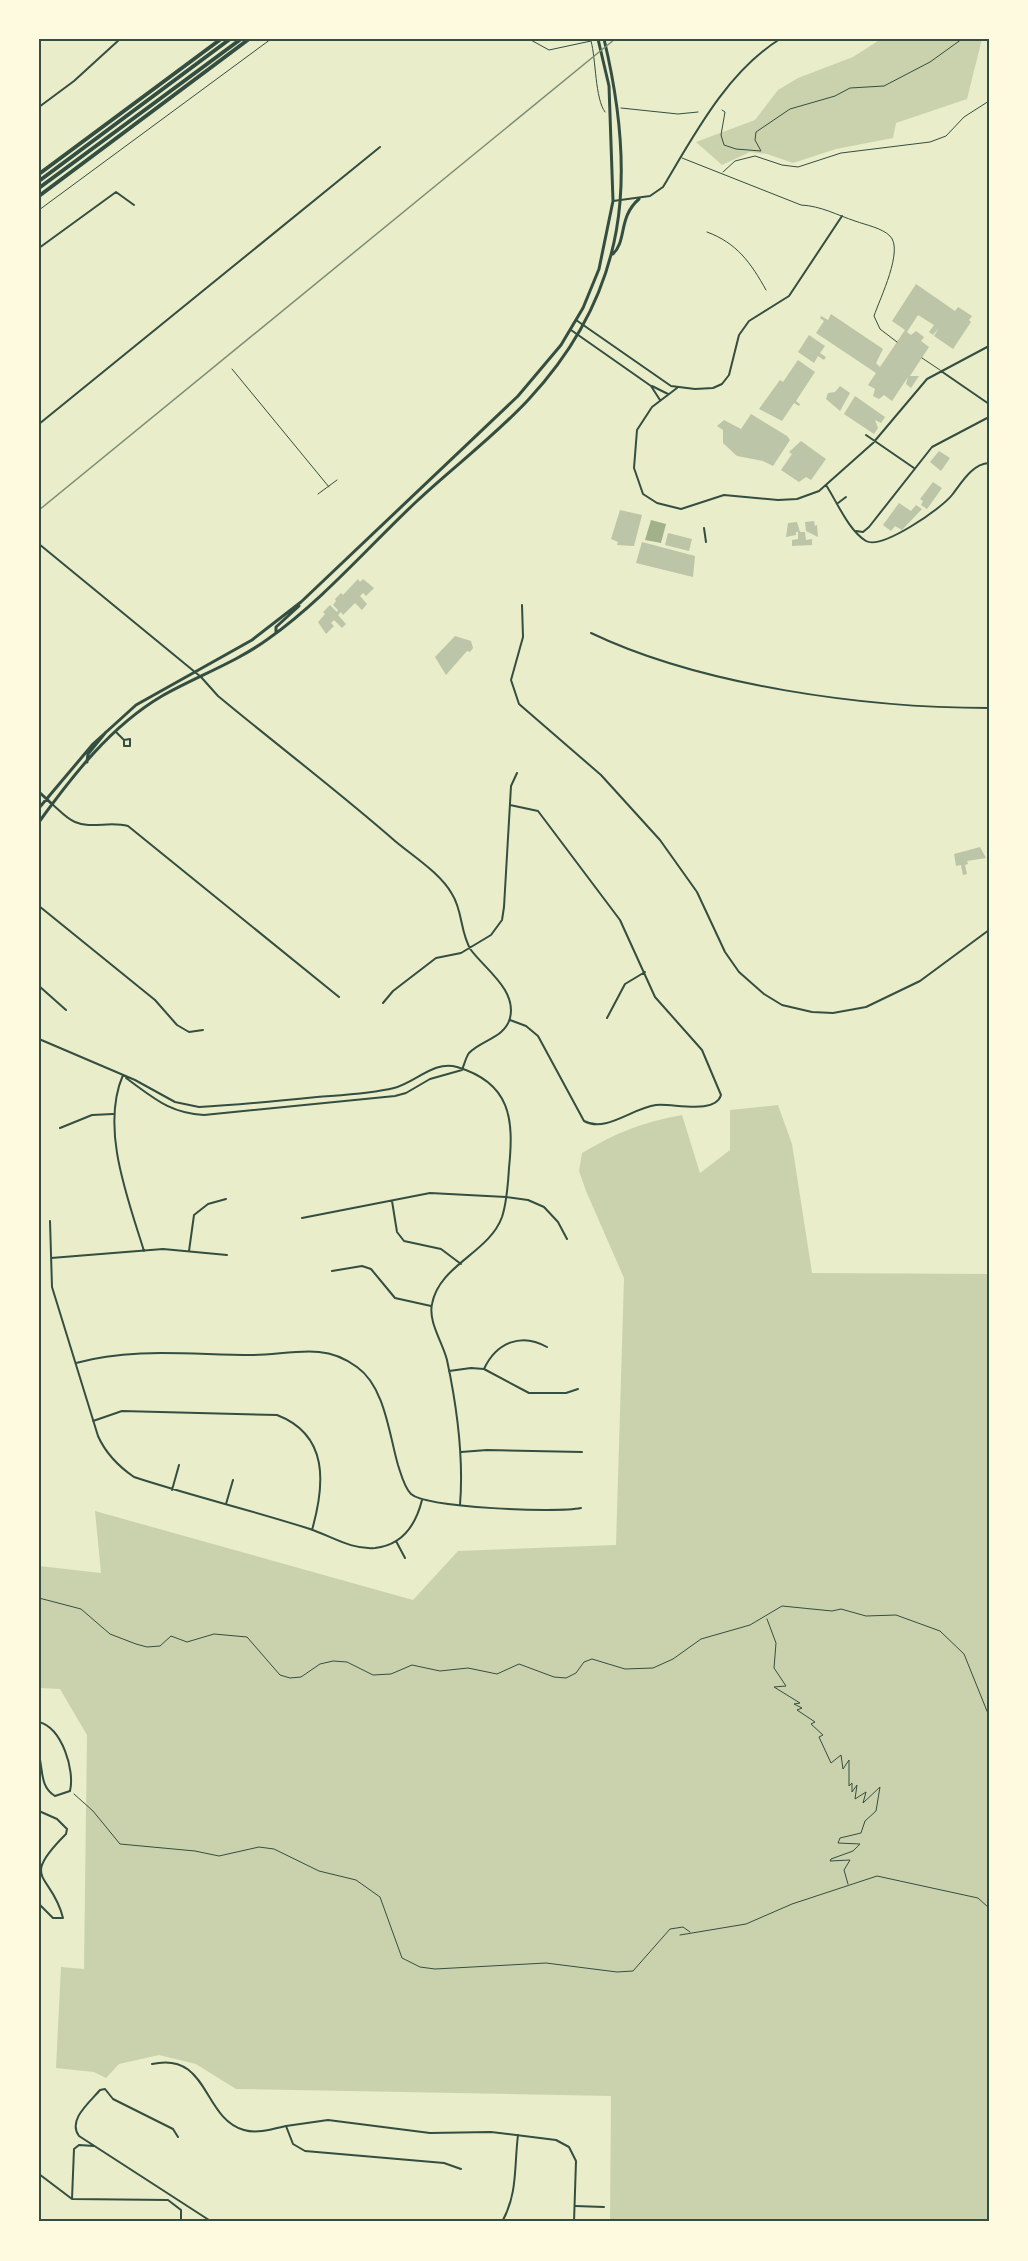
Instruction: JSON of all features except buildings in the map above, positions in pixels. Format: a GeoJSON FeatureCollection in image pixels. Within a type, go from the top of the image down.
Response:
{"type":"FeatureCollection","features":[{"type":"Feature","properties":{"kind":"highway"},"geometry":{"type":"LineString","coordinates":[[39,174],[221,39]]}},
{"type":"Feature","properties":{"kind":"highway"},"geometry":{"type":"LineString","coordinates":[[39,181],[230,39]]}},
{"type":"Feature","properties":{"kind":"highway"},"geometry":{"type":"LineString","coordinates":[[39,189],[241,39]]}},
{"type":"Feature","properties":{"kind":"highway"},"geometry":{"type":"LineString","coordinates":[[39,196],[249,39]]}},
{"type":"Feature","properties":{"kind":"main road"},"geometry":{"type":"LineString","coordinates":[[276,633],[276,627],[301,602],[518,396],[538,374],[576,320],[599,269],[613,201],[609,86],[598,39]]}},
{"type":"Feature","properties":{"kind":"main road"},"geometry":{"type":"LineString","coordinates":[[39,822],[115,731],[161,697],[241,657],[276,633],[527,401],[578,335],[611,255],[622,201],[622,159],[617,108],[604,39]]}},
{"type":"Feature","properties":{"kind":"main road"},"geometry":{"type":"LineString","coordinates":[[611,255],[619,243],[626,213],[639,199]]}},
{"type":"Feature","properties":{"kind":"main road"},"geometry":{"type":"LineString","coordinates":[[39,808],[110,726],[157,691],[252,640],[301,602]]}},
{"type":"Feature","properties":{"kind":"main road"},"geometry":{"type":"LineString","coordinates":[[87,762],[87,754],[110,726]]}},
{"type":"Feature","properties":{"kind":"main road"},"geometry":{"type":"LineString","coordinates":[[39,792],[52,804]]}},
{"type":"Feature","properties":{"kind":"street"},"geometry":{"type":"LineString","coordinates":[[39,107],[74,81],[120,39]]}},
{"type":"Feature","properties":{"kind":"street"},"geometry":{"type":"LineString","coordinates":[[613,201],[650,196],[663,187],[732,82],[759,55],[780,39]]}},
{"type":"Feature","properties":{"kind":"street"},"geometry":{"type":"LineString","coordinates":[[39,424],[380,147]]}},
{"type":"Feature","properties":{"kind":"street"},"geometry":{"type":"LineString","coordinates":[[39,248],[116,192],[134,205]]}},
{"type":"Feature","properties":{"kind":"street"},"geometry":{"type":"LineString","coordinates":[[842,216],[789,296],[739,334],[733,367],[723,384],[713,388],[677,388],[660,400],[643,418],[637,430],[633,456],[643,494],[657,503],[681,509],[724,495],[778,500],[797,499],[819,491],[874,441],[920,387],[940,371],[989,346]]}},
{"type":"Feature","properties":{"kind":"street"},"geometry":{"type":"LineString","coordinates":[[576,320],[677,388]]}},
{"type":"Feature","properties":{"kind":"street"},"geometry":{"type":"LineString","coordinates":[[570,330],[651,386],[668,394]]}},
{"type":"Feature","properties":{"kind":"street"},"geometry":{"type":"LineString","coordinates":[[940,371],[989,404]]}},
{"type":"Feature","properties":{"kind":"street"},"geometry":{"type":"LineString","coordinates":[[651,386],[660,400]]}},
{"type":"Feature","properties":{"kind":"street"},"geometry":{"type":"LineString","coordinates":[[855,531],[863,532],[869,527],[932,447],[989,417]]}},
{"type":"Feature","properties":{"kind":"street"},"geometry":{"type":"LineString","coordinates":[[894,418],[899,421]]}},
{"type":"Feature","properties":{"kind":"street"},"geometry":{"type":"LineString","coordinates":[[866,435],[914,468]]}},
{"type":"Feature","properties":{"kind":"street"},"geometry":{"type":"LineString","coordinates":[[826,485],[855,531],[868,543],[876,543],[897,535],[947,500],[977,465],[989,463]]}},
{"type":"Feature","properties":{"kind":"street"},"geometry":{"type":"LineString","coordinates":[[838,503],[846,497]]}},
{"type":"Feature","properties":{"kind":"street"},"geometry":{"type":"LineString","coordinates":[[704,528],[706,542]]}},
{"type":"Feature","properties":{"kind":"street"},"geometry":{"type":"LineString","coordinates":[[39,544],[201,677],[218,696],[429,870],[451,893],[459,908],[465,940],[481,962],[494,973],[508,998],[510,1020],[499,1034],[470,1053],[462,1070],[430,1079],[406,1093],[395,1096],[204,1115],[167,1108],[123,1075]]}},
{"type":"Feature","properties":{"kind":"street"},"geometry":{"type":"LineString","coordinates":[[522,605],[523,637],[511,675],[511,684],[516,698],[601,775],[660,840],[703,901],[725,952],[739,972],[764,994],[782,1005],[812,1012],[848,1011],[866,1007],[920,981],[989,930]]}},
{"type":"Feature","properties":{"kind":"street"},"geometry":{"type":"LineString","coordinates":[[591,633],[659,661],[765,686],[868,700],[989,708]]}},
{"type":"Feature","properties":{"kind":"street"},"geometry":{"type":"LineString","coordinates":[[115,731],[122,738]]}},
{"type":"Feature","properties":{"kind":"street"},"geometry":{"type":"LineString","coordinates":[[383,1003],[393,991],[436,958],[470,949],[491,935],[502,920],[511,786],[517,773]]}},
{"type":"Feature","properties":{"kind":"street"},"geometry":{"type":"LineString","coordinates":[[52,804],[73,822],[85,825],[115,822],[128,826],[339,997]]}},
{"type":"Feature","properties":{"kind":"street"},"geometry":{"type":"LineString","coordinates":[[510,805],[538,811],[620,920],[655,997],[702,1050],[722,1095],[720,1101],[711,1106],[650,1106],[601,1125],[591,1125],[584,1121],[538,1036],[526,1026],[510,1020]]}},
{"type":"Feature","properties":{"kind":"street"},"geometry":{"type":"LineString","coordinates":[[39,906],[154,1000],[177,1025],[189,1032],[203,1030]]}},
{"type":"Feature","properties":{"kind":"street"},"geometry":{"type":"LineString","coordinates":[[607,1018],[624,984],[645,972]]}},
{"type":"Feature","properties":{"kind":"street"},"geometry":{"type":"LineString","coordinates":[[39,986],[66,1010]]}},
{"type":"Feature","properties":{"kind":"street"},"geometry":{"type":"LineString","coordinates":[[39,1039],[123,1075],[175,1102],[199,1107],[383,1090],[405,1084],[435,1069],[447,1066],[489,1082],[507,1105],[511,1121],[512,1144],[506,1197],[497,1228],[489,1240],[461,1264],[436,1292],[431,1306],[449,1371],[461,1452],[460,1505]]}},
{"type":"Feature","properties":{"kind":"street"},"geometry":{"type":"LineString","coordinates":[[123,1075],[115,1092],[113,1114],[124,1193],[144,1251]]}},
{"type":"Feature","properties":{"kind":"street"},"geometry":{"type":"LineString","coordinates":[[60,1128],[92,1115],[113,1114]]}},
{"type":"Feature","properties":{"kind":"street"},"geometry":{"type":"LineString","coordinates":[[302,1218],[447,1192],[528,1200],[544,1207],[558,1222],[567,1239]]}},
{"type":"Feature","properties":{"kind":"street"},"geometry":{"type":"LineString","coordinates":[[189,1251],[194,1215],[208,1204],[226,1199]]}},
{"type":"Feature","properties":{"kind":"street"},"geometry":{"type":"LineString","coordinates":[[392,1201],[397,1232],[404,1241],[441,1249],[461,1264]]}},
{"type":"Feature","properties":{"kind":"street"},"geometry":{"type":"LineString","coordinates":[[50,1221],[52,1287],[93,1421],[105,1451],[123,1470],[134,1477],[172,1490],[312,1530],[357,1548],[375,1548],[396,1541],[417,1518],[422,1500]]}},
{"type":"Feature","properties":{"kind":"street"},"geometry":{"type":"LineString","coordinates":[[51,1258],[144,1251],[189,1251],[226,1255]]}},
{"type":"Feature","properties":{"kind":"street"},"geometry":{"type":"LineString","coordinates":[[332,1271],[362,1266],[371,1269],[395,1298],[431,1306]]}},
{"type":"Feature","properties":{"kind":"street"},"geometry":{"type":"LineString","coordinates":[[484,1369],[490,1356],[505,1344],[527,1339],[547,1347]]}},
{"type":"Feature","properties":{"kind":"street"},"geometry":{"type":"LineString","coordinates":[[76,1364],[121,1353],[278,1355],[309,1351],[332,1354],[357,1367],[368,1377],[379,1395],[402,1480],[411,1494],[422,1500],[460,1505],[530,1510],[581,1508]]}},
{"type":"Feature","properties":{"kind":"street"},"geometry":{"type":"LineString","coordinates":[[449,1371],[484,1369],[529,1393],[566,1393],[578,1389]]}},
{"type":"Feature","properties":{"kind":"street"},"geometry":{"type":"LineString","coordinates":[[93,1421],[122,1411],[277,1415],[286,1419],[304,1432],[317,1453],[321,1489],[312,1530]]}},
{"type":"Feature","properties":{"kind":"street"},"geometry":{"type":"LineString","coordinates":[[461,1452],[487,1450],[582,1452]]}},
{"type":"Feature","properties":{"kind":"street"},"geometry":{"type":"LineString","coordinates":[[172,1490],[180,1465]]}},
{"type":"Feature","properties":{"kind":"street"},"geometry":{"type":"LineString","coordinates":[[226,1504],[233,1480]]}},
{"type":"Feature","properties":{"kind":"street"},"geometry":{"type":"LineString","coordinates":[[396,1541],[405,1558]]}},
{"type":"Feature","properties":{"kind":"street"},"geometry":{"type":"LineString","coordinates":[[39,1722],[51,1729],[69,1759],[73,1780],[70,1791],[56,1796],[47,1789],[43,1781],[39,1755]]}},
{"type":"Feature","properties":{"kind":"street"},"geometry":{"type":"LineString","coordinates":[[39,1810],[65,1824],[67,1828],[66,1834],[47,1852],[41,1866],[42,1879],[63,1918],[54,1918],[39,1904]]}},
{"type":"Feature","properties":{"kind":"street"},"geometry":{"type":"LineString","coordinates":[[152,2064],[171,2062],[191,2071],[225,2118],[240,2129],[256,2132],[328,2120],[430,2133],[482,2131],[556,2140],[568,2147],[576,2165],[574,2222]]}},
{"type":"Feature","properties":{"kind":"street"},"geometry":{"type":"LineString","coordinates":[[178,2137],[173,2129],[113,2099],[104,2089],[76,2119],[77,2133],[94,2146],[212,2222]]}},
{"type":"Feature","properties":{"kind":"street"},"geometry":{"type":"LineString","coordinates":[[286,2126],[293,2144],[305,2151],[444,2163],[461,2169]]}},
{"type":"Feature","properties":{"kind":"street"},"geometry":{"type":"LineString","coordinates":[[502,2222],[511,2206],[516,2188],[518,2135]]}},
{"type":"Feature","properties":{"kind":"street"},"geometry":{"type":"LineString","coordinates":[[72,2199],[73,2151],[77,2146],[94,2146]]}},
{"type":"Feature","properties":{"kind":"street"},"geometry":{"type":"LineString","coordinates":[[39,2174],[72,2199],[168,2200],[181,2210],[181,2222]]}},
{"type":"Feature","properties":{"kind":"street"},"geometry":{"type":"LineString","coordinates":[[575,2206],[603,2207]]}},
{"type":"Feature","properties":{"kind":"lane"},"geometry":{"type":"LineString","coordinates":[[722,174],[735,160],[755,156],[782,165],[807,167],[841,153],[930,142],[946,136],[964,117],[989,101]]}},
{"type":"Feature","properties":{"kind":"lane"},"geometry":{"type":"LineString","coordinates":[[681,158],[790,201],[842,216],[885,232],[894,242],[892,266],[874,315],[880,329],[897,342]]}},
{"type":"Feature","properties":{"kind":"lane"},"geometry":{"type":"LineString","coordinates":[[707,232],[726,241],[742,253],[766,290]]}},
{"type":"Feature","properties":{"kind":"lane"},"geometry":{"type":"LineString","coordinates":[[922,358],[940,371]]}},
{"type":"Feature","properties":{"kind":"lane"},"geometry":{"type":"LineString","coordinates":[[232,369],[329,487]]}},
{"type":"Feature","properties":{"kind":"lane"},"geometry":{"type":"LineString","coordinates":[[318,494],[337,480]]}},
{"type":"Feature","properties":{"kind":"path"},"geometry":{"type":"LineString","coordinates":[[39,210],[271,39]]}},
{"type":"Feature","properties":{"kind":"path"},"geometry":{"type":"LineString","coordinates":[[529,39],[549,50],[591,41],[596,59],[600,99],[605,112]]}},
{"type":"Feature","properties":{"kind":"path"},"geometry":{"type":"LineString","coordinates":[[722,110],[725,112],[720,137],[724,145],[736,149],[761,151],[755,140],[756,132],[790,109],[835,96],[850,88],[884,86],[927,63],[962,39]]}},
{"type":"Feature","properties":{"kind":"path"},"geometry":{"type":"LineString","coordinates":[[621,108],[636,107],[663,112],[698,112]]}},
{"type":"Feature","properties":{"kind":"path"},"geometry":{"type":"LineString","coordinates":[[39,1598],[81,1609],[110,1634],[147,1647],[160,1646],[171,1636],[187,1642],[214,1634],[247,1637],[280,1675],[290,1678],[301,1677],[323,1663],[333,1661],[347,1662],[366,1673],[382,1676],[412,1665],[440,1671],[468,1668],[494,1674],[519,1665],[554,1677],[566,1677],[576,1673],[584,1662],[592,1659],[617,1667],[641,1670],[673,1659],[701,1639],[750,1625],[782,1606],[832,1611],[841,1609],[866,1616],[896,1615],[940,1631],[964,1654],[989,1716]]}},
{"type":"Feature","properties":{"kind":"path"},"geometry":{"type":"LineString","coordinates":[[766,1617],[776,1643],[774,1668],[786,1686],[774,1687],[800,1703],[794,1704],[802,1708],[797,1710],[815,1722],[811,1724],[823,1735],[819,1737],[831,1763],[835,1763],[840,1755],[843,1769],[849,1760],[849,1786],[852,1783],[852,1792],[857,1785],[855,1799],[866,1792],[863,1803],[880,1787],[876,1811],[865,1821],[861,1833],[840,1838],[838,1843],[860,1844],[853,1851],[830,1861],[850,1860],[844,1870],[848,1884]]}},
{"type":"Feature","properties":{"kind":"path"},"geometry":{"type":"LineString","coordinates":[[70,1791],[93,1811],[120,1844],[195,1851],[219,1856],[259,1847],[274,1849],[319,1871],[356,1880],[380,1897],[387,1909],[398,1950],[409,1963],[420,1967],[435,1969],[546,1963],[617,1972],[633,1971],[670,1929],[683,1927],[690,1932]]}},
{"type":"Feature","properties":{"kind":"path"},"geometry":{"type":"LineString","coordinates":[[680,1935],[746,1924],[848,1884],[877,1876],[978,1898],[989,1908]]}},
{"type":"Feature","properties":{"kind":"shaded area"},"geometry":{"type":"Polygon","coordinates":[[[881,39],[982,39],[967,99],[896,123],[893,138],[836,149],[793,163],[767,154],[750,152],[722,165],[696,142],[755,120],[778,90],[798,78],[853,57],[881,39]]]}},
{"type":"Feature","properties":{"kind":"shaded area"},"geometry":{"type":"Polygon","coordinates":[[[651,520],[666,524],[661,543],[645,540],[651,520]]]}},
{"type":"Feature","properties":{"kind":"shaded area"},"geometry":{"type":"Polygon","coordinates":[[[778,1105],[792,1144],[812,1273],[989,1274],[989,2222],[610,2222],[611,2096],[236,2089],[196,2064],[159,2055],[119,2064],[106,2078],[94,2072],[56,2068],[61,1967],[84,1969],[87,1735],[60,1689],[39,1688],[39,1566],[101,1573],[95,1511],[413,1600],[458,1551],[616,1545],[624,1278],[579,1171],[582,1153],[630,1129],[682,1115],[700,1173],[730,1150],[730,1110],[778,1105]]]}},
{"type":"Feature","properties":{"kind":"railway"},"geometry":{"type":"LineString","coordinates":[[39,510],[615,39]]}}]}
